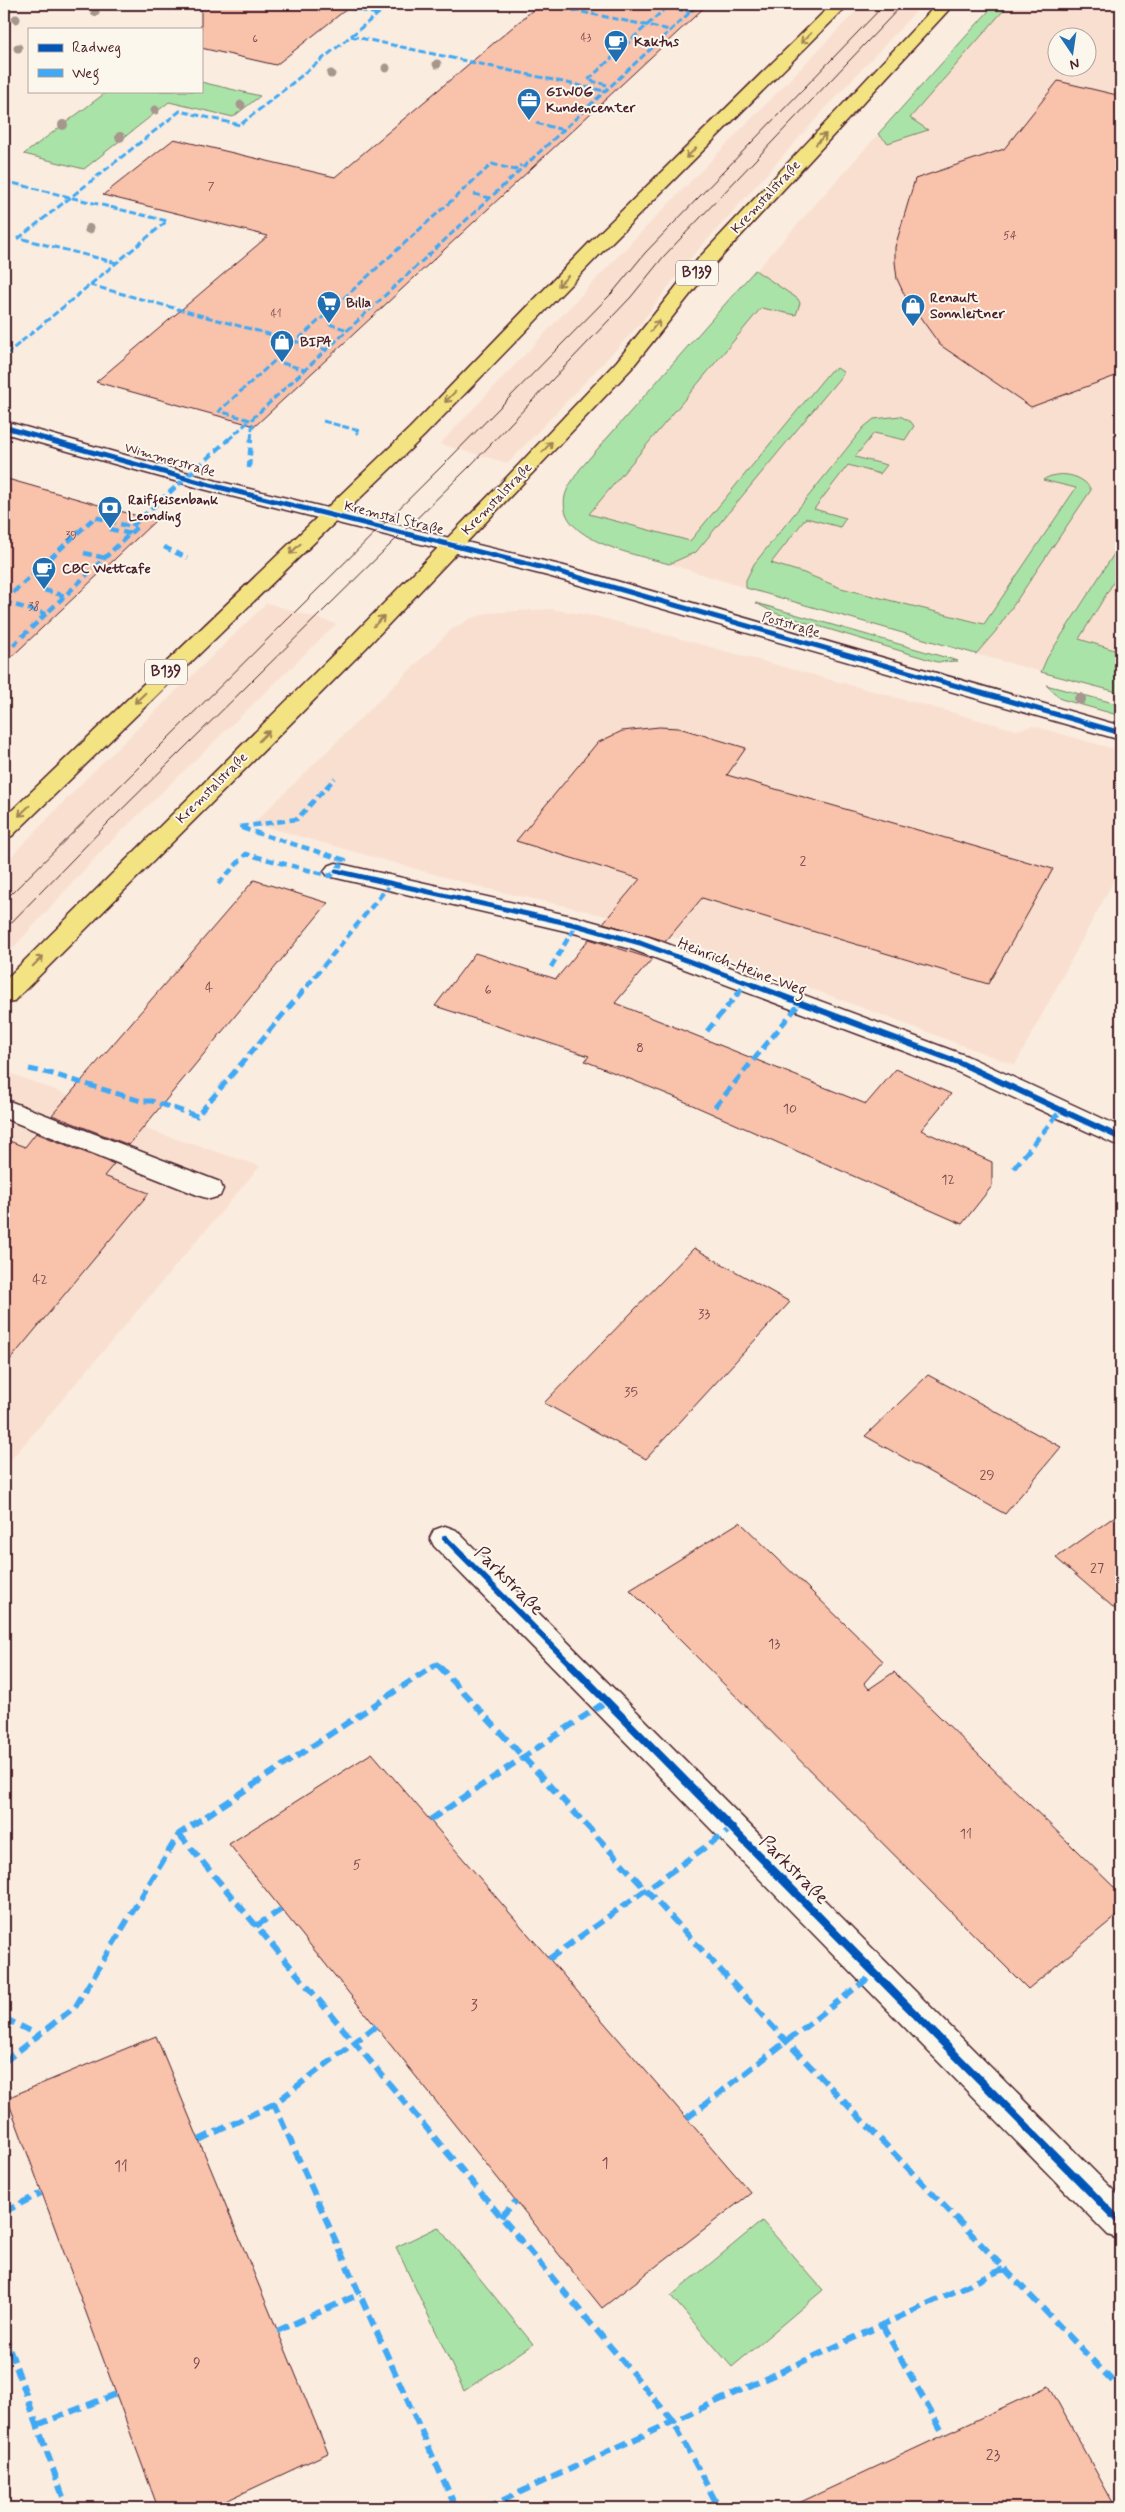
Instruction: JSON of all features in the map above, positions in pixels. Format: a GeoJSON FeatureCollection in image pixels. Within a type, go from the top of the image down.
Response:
{"type":"FeatureCollection","features":[{"type":"Feature","properties":{"kind":"main road","name":"B139"},"geometry":{"type":"LineString","coordinates":[[4,831],[416,432],[597,246],[841,4]]}},
{"type":"Feature","properties":{"kind":"main road","name":"Kremstalstraße"},"geometry":{"type":"LineString","coordinates":[[4,996],[359,642],[624,364],[705,263],[946,4]]}},
{"type":"Feature","properties":{"kind":"street","name":"Wimmerstraße"},"geometry":{"type":"LineString","coordinates":[[4,427],[210,485],[330,515]]}},
{"type":"Feature","properties":{"kind":"street","name":"Kremstal Straße"},"geometry":{"type":"LineString","coordinates":[[330,515],[452,545]]}},
{"type":"Feature","properties":{"kind":"street","name":"Poststraße"},"geometry":{"type":"LineString","coordinates":[[452,545],[556,571],[1121,733]]}},
{"type":"Feature","properties":{"kind":"street","name":"Heinrich-Heine-Weg"},"geometry":{"type":"LineString","coordinates":[[336,871],[576,925],[640,943],[958,1062],[1121,1138]]}},
{"type":"Feature","properties":{"kind":"street"},"geometry":{"type":"LineString","coordinates":[[4,1108],[210,1189]]}},
{"type":"Feature","properties":{"kind":"street","name":"Parkstraße"},"geometry":{"type":"LineString","coordinates":[[445,1538],[1121,2223]]}},
{"type":"Feature","properties":{"kind":"shaded area"},"geometry":{"type":"Polygon","coordinates":[[[863,4],[923,4],[844,88],[688,261],[640,324],[508,463],[440,444],[624,250],[863,4]]]}},
{"type":"Feature","properties":{"kind":"shaded area","name":"Renault Sonnleitner"},"geometry":{"type":"Polygon","coordinates":[[[995,4],[1121,4],[1121,693],[976,654],[746,588],[597,541],[572,525],[564,511],[565,495],[589,457],[995,4]]]}},
{"type":"Feature","properties":{"kind":"shaded area"},"geometry":{"type":"Polygon","coordinates":[[[267,603],[336,624],[106,846],[4,958],[4,864],[89,776],[267,603]]]}},
{"type":"Feature","properties":{"kind":"shaded area"},"geometry":{"type":"Polygon","coordinates":[[[550,609],[599,617],[1016,730],[1033,726],[1121,751],[1121,867],[1015,1065],[645,926],[484,888],[256,824],[255,822],[451,630],[470,619],[488,613],[550,609]]]}},
{"type":"Feature","properties":{"kind":"shaded area"},"geometry":{"type":"Polygon","coordinates":[[[4,1071],[68,1095],[62,1102],[260,1166],[4,1468],[4,1071]]]}},
{"type":"Feature","properties":{"kind":"green space"},"geometry":{"type":"Polygon","coordinates":[[[995,4],[1009,4],[910,118],[928,130],[888,143],[878,134],[995,4]]]}},
{"type":"Feature","properties":{"kind":"green space"},"geometry":{"type":"Polygon","coordinates":[[[202,82],[260,96],[233,117],[169,102],[84,169],[24,154],[107,92],[202,92],[202,82]]]}},
{"type":"Feature","properties":{"kind":"green space"},"geometry":{"type":"Polygon","coordinates":[[[755,270],[798,299],[800,303],[796,315],[761,308],[589,514],[690,541],[830,371],[837,368],[843,374],[696,552],[669,564],[602,544],[586,535],[573,524],[565,511],[565,496],[571,482],[580,469],[755,270]]]}},
{"type":"Feature","properties":{"kind":"green space"},"geometry":{"type":"Polygon","coordinates":[[[900,416],[911,422],[914,426],[905,440],[874,433],[855,457],[887,465],[880,474],[848,465],[814,509],[846,518],[840,527],[806,518],[771,563],[804,573],[841,588],[984,624],[1076,488],[1043,480],[1055,475],[1069,475],[1082,480],[1091,490],[996,631],[976,654],[746,588],[746,580],[754,564],[864,427],[874,419],[900,416]]]}},
{"type":"Feature","properties":{"kind":"green space"},"geometry":{"type":"Polygon","coordinates":[[[1121,543],[1121,570],[1079,639],[1121,652],[1121,693],[1041,672],[1047,658],[1121,543]]]}},
{"type":"Feature","properties":{"kind":"green space"},"geometry":{"type":"Polygon","coordinates":[[[756,603],[958,661],[937,662],[775,613],[756,603]]]}},
{"type":"Feature","properties":{"kind":"green space"},"geometry":{"type":"Polygon","coordinates":[[[1046,685],[1121,705],[1121,716],[1061,699],[1046,685]]]}},
{"type":"Feature","properties":{"kind":"green space"},"geometry":{"type":"Polygon","coordinates":[[[762,2221],[823,2290],[732,2367],[671,2296],[762,2221]]]}},
{"type":"Feature","properties":{"kind":"green space"},"geometry":{"type":"Polygon","coordinates":[[[438,2227],[533,2344],[464,2391],[396,2247],[438,2227]]]}},
{"type":"Feature","properties":{"kind":"building"},"geometry":{"type":"Polygon","coordinates":[[[201,4],[353,4],[276,65],[202,48],[201,4]]]}},
{"type":"Feature","properties":{"kind":"building"},"geometry":{"type":"Polygon","coordinates":[[[540,4],[708,4],[255,426],[96,382],[268,236],[103,195],[174,139],[335,177],[540,4]]]}},
{"type":"Feature","properties":{"kind":"building"},"geometry":{"type":"Polygon","coordinates":[[[1058,81],[1121,96],[1121,374],[1031,407],[940,345],[905,296],[897,279],[895,247],[915,179],[1004,149],[1058,81]]]}},
{"type":"Feature","properties":{"kind":"building"},"geometry":{"type":"Polygon","coordinates":[[[4,478],[155,521],[4,664],[4,478]]]}},
{"type":"Feature","properties":{"kind":"building"},"geometry":{"type":"Polygon","coordinates":[[[659,727],[679,728],[746,748],[727,775],[1053,869],[988,984],[702,898],[666,941],[603,923],[640,879],[516,841],[597,743],[622,731],[659,727]]]}},
{"type":"Feature","properties":{"kind":"building"},"geometry":{"type":"Polygon","coordinates":[[[254,880],[328,903],[129,1145],[52,1115],[254,880]]]}},
{"type":"Feature","properties":{"kind":"building"},"geometry":{"type":"Polygon","coordinates":[[[589,939],[652,959],[615,1003],[866,1104],[896,1069],[951,1094],[921,1130],[992,1162],[992,1186],[962,1224],[672,1096],[585,1061],[589,1056],[435,1006],[475,953],[556,979],[589,939]]]}},
{"type":"Feature","properties":{"kind":"building"},"geometry":{"type":"Polygon","coordinates":[[[36,1133],[114,1164],[104,1176],[149,1193],[4,1367],[4,1139],[25,1147],[36,1133]]]}},
{"type":"Feature","properties":{"kind":"building"},"geometry":{"type":"Polygon","coordinates":[[[694,1248],[790,1302],[646,1459],[544,1403],[694,1248]]]}},
{"type":"Feature","properties":{"kind":"building"},"geometry":{"type":"Polygon","coordinates":[[[928,1375],[1061,1447],[1005,1514],[865,1436],[928,1375]]]}},
{"type":"Feature","properties":{"kind":"building"},"geometry":{"type":"Polygon","coordinates":[[[1121,1512],[1121,1614],[1056,1558],[1121,1512]]]}},
{"type":"Feature","properties":{"kind":"building"},"geometry":{"type":"Polygon","coordinates":[[[740,1522],[883,1661],[864,1683],[869,1689],[894,1672],[1121,1894],[1121,1912],[1028,1989],[630,1590],[740,1522]]]}},
{"type":"Feature","properties":{"kind":"building"},"geometry":{"type":"Polygon","coordinates":[[[372,1753],[751,2193],[602,2308],[229,1844],[372,1753]]]}},
{"type":"Feature","properties":{"kind":"building"},"geometry":{"type":"Polygon","coordinates":[[[156,2036],[328,2453],[211,2508],[158,2508],[7,2098],[156,2036]]]}},
{"type":"Feature","properties":{"kind":"building"},"geometry":{"type":"Polygon","coordinates":[[[1049,2386],[1116,2508],[788,2508],[944,2435],[1049,2386]]]}},
{"type":"Feature","properties":{"kind":"tram line"},"geometry":{"type":"LineString","coordinates":[[4,901],[448,460],[613,292],[645,253],[885,4]]}},
{"type":"Feature","properties":{"kind":"tram line"},"geometry":{"type":"LineString","coordinates":[[4,930],[108,823],[470,466],[631,297],[664,256],[903,4]]}},
{"type":"Feature","properties":{"kind":"marked path"},"geometry":{"type":"LineString","coordinates":[[4,12],[16,4]]}},
{"type":"Feature","properties":{"kind":"marked path"},"geometry":{"type":"LineString","coordinates":[[331,4],[377,14]]}},
{"type":"Feature","properties":{"kind":"marked path"},"geometry":{"type":"LineString","coordinates":[[351,36],[390,4]]}},
{"type":"Feature","properties":{"kind":"marked path"},"geometry":{"type":"LineString","coordinates":[[543,4],[670,30]]}},
{"type":"Feature","properties":{"kind":"marked path"},"geometry":{"type":"LineString","coordinates":[[607,85],[588,80],[670,4]]}},
{"type":"Feature","properties":{"kind":"marked path"},"geometry":{"type":"LineString","coordinates":[[249,468],[253,418],[699,4]]}},
{"type":"Feature","properties":{"kind":"marked path"},"geometry":{"type":"LineString","coordinates":[[676,9],[690,12]]}},
{"type":"Feature","properties":{"kind":"marked path"},"geometry":{"type":"LineString","coordinates":[[117,263],[19,238],[180,111],[240,125],[351,36],[604,91]]}},
{"type":"Feature","properties":{"kind":"marked path"},"geometry":{"type":"LineString","coordinates":[[536,123],[563,130]]}},
{"type":"Feature","properties":{"kind":"marked path"},"geometry":{"type":"LineString","coordinates":[[250,420],[219,411],[492,164],[515,170],[521,165]]}},
{"type":"Feature","properties":{"kind":"marked path"},"geometry":{"type":"LineString","coordinates":[[4,181],[167,221],[4,356]]}},
{"type":"Feature","properties":{"kind":"marked path"},"geometry":{"type":"LineString","coordinates":[[474,194],[490,198]]}},
{"type":"Feature","properties":{"kind":"marked path"},"geometry":{"type":"LineString","coordinates":[[90,285],[327,350]]}},
{"type":"Feature","properties":{"kind":"marked path"},"geometry":{"type":"LineString","coordinates":[[329,324],[348,330]]}},
{"type":"Feature","properties":{"kind":"marked path"},"geometry":{"type":"LineString","coordinates":[[282,363],[305,370]]}},
{"type":"Feature","properties":{"kind":"marked path"},"geometry":{"type":"LineString","coordinates":[[4,601],[95,517],[131,527],[250,420]]}},
{"type":"Feature","properties":{"kind":"marked path"},"geometry":{"type":"LineString","coordinates":[[323,421],[360,431],[356,434]]}},
{"type":"Feature","properties":{"kind":"marked path"},"geometry":{"type":"LineString","coordinates":[[4,654],[138,526]]}},
{"type":"Feature","properties":{"kind":"marked path"},"geometry":{"type":"LineString","coordinates":[[110,529],[131,534]]}},
{"type":"Feature","properties":{"kind":"marked path"},"geometry":{"type":"LineString","coordinates":[[164,547],[187,558]]}},
{"type":"Feature","properties":{"kind":"marked path"},"geometry":{"type":"LineString","coordinates":[[84,553],[105,558]]}},
{"type":"Feature","properties":{"kind":"marked path"},"geometry":{"type":"LineString","coordinates":[[44,590],[65,596]]}},
{"type":"Feature","properties":{"kind":"marked path"},"geometry":{"type":"LineString","coordinates":[[4,602],[46,614]]}},
{"type":"Feature","properties":{"kind":"marked path"},"geometry":{"type":"LineString","coordinates":[[240,827],[297,819],[335,778]]}},
{"type":"Feature","properties":{"kind":"marked path"},"geometry":{"type":"LineString","coordinates":[[218,884],[246,854],[331,876],[345,860],[238,827]]}},
{"type":"Feature","properties":{"kind":"marked path"},"geometry":{"type":"LineString","coordinates":[[29,1069],[53,1074],[141,1101],[152,1101],[197,1116],[346,940],[391,883]]}},
{"type":"Feature","properties":{"kind":"marked path"},"geometry":{"type":"LineString","coordinates":[[551,967],[576,925]]}},
{"type":"Feature","properties":{"kind":"marked path"},"geometry":{"type":"LineString","coordinates":[[707,1031],[747,983]]}},
{"type":"Feature","properties":{"kind":"marked path"},"geometry":{"type":"LineString","coordinates":[[715,1107],[800,1003]]}},
{"type":"Feature","properties":{"kind":"marked path"},"geometry":{"type":"LineString","coordinates":[[1014,1168],[1061,1110]]}},
{"type":"Feature","properties":{"kind":"marked path"},"geometry":{"type":"LineString","coordinates":[[4,2062],[76,2006],[179,1834],[437,1664],[786,2041],[1121,2390]]}},
{"type":"Feature","properties":{"kind":"marked path"},"geometry":{"type":"LineString","coordinates":[[430,1820],[607,1701]]}},
{"type":"Feature","properties":{"kind":"marked path"},"geometry":{"type":"LineString","coordinates":[[549,1959],[732,1828]]}},
{"type":"Feature","properties":{"kind":"marked path"},"geometry":{"type":"LineString","coordinates":[[179,1834],[673,2421],[719,2508]]}},
{"type":"Feature","properties":{"kind":"marked path"},"geometry":{"type":"LineString","coordinates":[[256,1926],[282,1909]]}},
{"type":"Feature","properties":{"kind":"marked path"},"geometry":{"type":"LineString","coordinates":[[687,2118],[875,1973]]}},
{"type":"Feature","properties":{"kind":"marked path"},"geometry":{"type":"LineString","coordinates":[[4,2018],[30,2031]]}},
{"type":"Feature","properties":{"kind":"marked path"},"geometry":{"type":"LineString","coordinates":[[376,2026],[274,2104],[456,2508]]}},
{"type":"Feature","properties":{"kind":"marked path"},"geometry":{"type":"LineString","coordinates":[[199,2140],[274,2104]]}},
{"type":"Feature","properties":{"kind":"marked path"},"geometry":{"type":"LineString","coordinates":[[4,2212],[41,2193]]}},
{"type":"Feature","properties":{"kind":"marked path"},"geometry":{"type":"LineString","coordinates":[[501,2217],[516,2201]]}},
{"type":"Feature","properties":{"kind":"marked path"},"geometry":{"type":"LineString","coordinates":[[486,2508],[1003,2269]]}},
{"type":"Feature","properties":{"kind":"marked path"},"geometry":{"type":"LineString","coordinates":[[277,2331],[360,2294]]}},
{"type":"Feature","properties":{"kind":"marked path"},"geometry":{"type":"LineString","coordinates":[[882,2325],[944,2435]]}},
{"type":"Feature","properties":{"kind":"marked path"},"geometry":{"type":"LineString","coordinates":[[4,2333],[67,2508]]}},
{"type":"Feature","properties":{"kind":"marked path"},"geometry":{"type":"LineString","coordinates":[[37,2425],[116,2394]]}},
{"type":"Feature","properties":{"kind":"cycle path"},"geometry":{"type":"LineString","coordinates":[[4,427],[210,485],[556,571],[1121,733]]}},
{"type":"Feature","properties":{"kind":"cycle path"},"geometry":{"type":"LineString","coordinates":[[336,871],[576,925],[640,943],[958,1062],[1121,1138]]}},
{"type":"Feature","properties":{"kind":"cycle path"},"geometry":{"type":"LineString","coordinates":[[445,1538],[1121,2223]]}},
{"type":"Feature","properties":{"kind":"place","name":"Kaktus"},"geometry":{"type":"Point","coordinates":[616,63]}},
{"type":"Feature","properties":{"kind":"place","name":"GIWOG Kundencenter"},"geometry":{"type":"Point","coordinates":[529,121]}},
{"type":"Feature","properties":{"kind":"place","name":"Billa"},"geometry":{"type":"Point","coordinates":[329,324]}},
{"type":"Feature","properties":{"kind":"place","name":"Renault Sonnleitner"},"geometry":{"type":"Point","coordinates":[913,327]}},
{"type":"Feature","properties":{"kind":"place","name":"BIPA"},"geometry":{"type":"Point","coordinates":[282,363]}},
{"type":"Feature","properties":{"kind":"place","name":"Raiffeisenbank Leonding"},"geometry":{"type":"Point","coordinates":[110,529]}},
{"type":"Feature","properties":{"kind":"place","name":"CBC Wettcafe"},"geometry":{"type":"Point","coordinates":[44,590]}}]}
